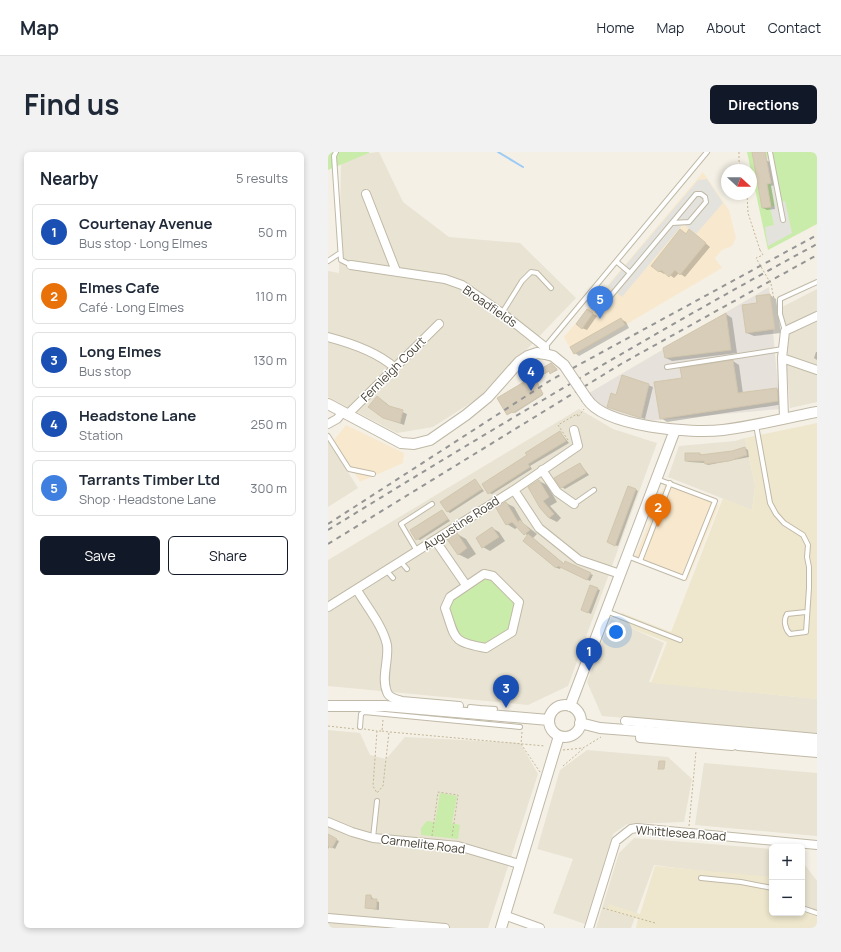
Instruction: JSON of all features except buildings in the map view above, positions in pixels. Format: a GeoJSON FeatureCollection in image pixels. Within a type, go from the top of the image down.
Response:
{"type":"FeatureCollection","features":[{"type":"Feature","properties":{"kind":"street"},"geometry":{"type":"LineString","coordinates":[[366,194],[396,271]]}},
{"type":"Feature","properties":{"kind":"street","name":"Broadfields"},"geometry":{"type":"LineString","coordinates":[[352,265],[444,279],[462,285],[502,313],[545,350]]}},
{"type":"Feature","properties":{"kind":"street"},"geometry":{"type":"LineString","coordinates":[[784,418],[782,358],[785,331],[817,316]]}},
{"type":"Feature","properties":{"kind":"street","name":"Fernleigh Court"},"geometry":{"type":"LineString","coordinates":[[328,424],[345,413],[439,324]]}},
{"type":"Feature","properties":{"kind":"street"},"geometry":{"type":"LineString","coordinates":[[328,337],[346,342],[380,356],[394,368]]}},
{"type":"Feature","properties":{"kind":"street"},"geometry":{"type":"LineString","coordinates":[[328,404],[401,443],[414,444],[430,440],[480,405],[519,362],[545,350],[564,365],[586,403],[605,415],[634,423],[675,430],[722,431],[817,412]]}},
{"type":"Feature","properties":{"kind":"street"},"geometry":{"type":"LineString","coordinates":[[782,358],[817,370]]}},
{"type":"Feature","properties":{"kind":"street","name":"Augustine Road"},"geometry":{"type":"LineString","coordinates":[[328,607],[514,490],[578,446],[574,430]]}},
{"type":"Feature","properties":{"kind":"street"},"geometry":{"type":"LineString","coordinates":[[570,706],[675,430]]}},
{"type":"Feature","properties":{"kind":"street"},"geometry":{"type":"LineString","coordinates":[[542,470],[557,492],[574,504]]}},
{"type":"Feature","properties":{"kind":"street"},"geometry":{"type":"LineString","coordinates":[[514,490],[539,528],[579,560],[620,574]]}},
{"type":"Feature","properties":{"kind":"street"},"geometry":{"type":"LineString","coordinates":[[435,540],[466,585]]}},
{"type":"Feature","properties":{"kind":"street"},"geometry":{"type":"LineString","coordinates":[[484,574],[489,574],[493,576],[519,602],[512,632],[490,647],[486,648],[465,644],[459,641],[455,635],[445,608],[450,597],[466,585],[484,574]]}},
{"type":"Feature","properties":{"kind":"street"},"geometry":{"type":"LineString","coordinates":[[357,590],[382,632],[386,644],[385,686],[388,694],[402,707]]}},
{"type":"Feature","properties":{"kind":"street"},"geometry":{"type":"LineString","coordinates":[[564,705],[570,706],[578,713],[580,723],[579,728],[572,735],[559,736],[551,730],[549,720],[551,713],[555,709],[564,705]]}},
{"type":"Feature","properties":{"kind":"street"},"geometry":{"type":"LineString","coordinates":[[328,706],[454,707],[480,711],[495,716],[549,720]]}},
{"type":"Feature","properties":{"kind":"street"},"geometry":{"type":"LineString","coordinates":[[625,721],[640,726],[721,741]]}},
{"type":"Feature","properties":{"kind":"street"},"geometry":{"type":"LineString","coordinates":[[580,723],[600,728],[640,726],[817,753]]}},
{"type":"Feature","properties":{"kind":"street"},"geometry":{"type":"LineString","coordinates":[[640,726],[640,738],[697,743],[736,740],[817,738]]}},
{"type":"Feature","properties":{"kind":"street"},"geometry":{"type":"LineString","coordinates":[[501,928],[519,864],[559,736]]}},
{"type":"Feature","properties":{"kind":"street"},"geometry":{"type":"LineString","coordinates":[[748,743],[817,745]]}},
{"type":"Feature","properties":{"kind":"street","name":"Carmelite Road"},"geometry":{"type":"LineString","coordinates":[[328,822],[352,832],[373,838],[451,845],[519,864]]}},
{"type":"Feature","properties":{"kind":"street","name":"Whittlesea Road"},"geometry":{"type":"LineString","coordinates":[[589,928],[616,841],[631,829],[637,828],[817,845]]}},
{"type":"Feature","properties":{"kind":"street"},"geometry":{"type":"LineString","coordinates":[[504,915],[540,928]]}},
{"type":"Feature","properties":{"kind":"street"},"geometry":{"type":"LineString","coordinates":[[328,918],[445,928]]}},
{"type":"Feature","properties":{"kind":"lane"},"geometry":{"type":"LineString","coordinates":[[336,152],[334,156],[340,260],[352,265]]}},
{"type":"Feature","properties":{"kind":"lane"},"geometry":{"type":"LineString","coordinates":[[545,350],[707,152]]}},
{"type":"Feature","properties":{"kind":"lane"},"geometry":{"type":"LineString","coordinates":[[770,152],[783,220]]}},
{"type":"Feature","properties":{"kind":"lane"},"geometry":{"type":"LineString","coordinates":[[598,311],[696,194],[701,194],[705,197],[706,202],[689,222],[672,223]]}},
{"type":"Feature","properties":{"kind":"lane"},"geometry":{"type":"LineString","coordinates":[[328,261],[340,253]]}},
{"type":"Feature","properties":{"kind":"lane"},"geometry":{"type":"LineString","coordinates":[[617,262],[630,273]]}},
{"type":"Feature","properties":{"kind":"lane"},"geometry":{"type":"LineString","coordinates":[[502,313],[522,281],[531,272],[537,273],[552,288]]}},
{"type":"Feature","properties":{"kind":"lane"},"geometry":{"type":"LineString","coordinates":[[785,331],[780,314],[780,299],[817,282]]}},
{"type":"Feature","properties":{"kind":"lane"},"geometry":{"type":"LineString","coordinates":[[667,367],[783,349]]}},
{"type":"Feature","properties":{"kind":"lane"},"geometry":{"type":"LineString","coordinates":[[756,425],[770,504],[784,523],[803,535],[808,545],[807,556],[809,567],[809,588],[806,612],[806,632],[790,634],[786,630],[784,618],[787,614],[806,612]]}},
{"type":"Feature","properties":{"kind":"lane"},"geometry":{"type":"LineString","coordinates":[[328,436],[349,469],[373,474]]}},
{"type":"Feature","properties":{"kind":"lane"},"geometry":{"type":"LineString","coordinates":[[627,556],[684,578],[715,501],[657,479]]}},
{"type":"Feature","properties":{"kind":"lane"},"geometry":{"type":"LineString","coordinates":[[640,561],[670,483]]}},
{"type":"Feature","properties":{"kind":"lane"},"geometry":{"type":"LineString","coordinates":[[574,504],[594,490]]}},
{"type":"Feature","properties":{"kind":"lane"},"geometry":{"type":"LineString","coordinates":[[417,551],[401,524],[432,504]]}},
{"type":"Feature","properties":{"kind":"lane"},"geometry":{"type":"LineString","coordinates":[[401,562],[407,570]]}},
{"type":"Feature","properties":{"kind":"lane"},"geometry":{"type":"LineString","coordinates":[[387,571],[393,578]]}},
{"type":"Feature","properties":{"kind":"lane"},"geometry":{"type":"LineString","coordinates":[[606,611],[680,640]]}},
{"type":"Feature","properties":{"kind":"lane"},"geometry":{"type":"LineString","coordinates":[[360,728],[362,712],[384,714],[402,707],[495,716],[521,729]]}},
{"type":"Feature","properties":{"kind":"lane"},"geometry":{"type":"LineString","coordinates":[[470,707],[480,711]]}},
{"type":"Feature","properties":{"kind":"lane"},"geometry":{"type":"LineString","coordinates":[[373,838],[377,801]]}},
{"type":"Feature","properties":{"kind":"lane"},"geometry":{"type":"LineString","coordinates":[[701,878],[741,882],[769,887]]}},
{"type":"Feature","properties":{"kind":"lane"},"geometry":{"type":"LineString","coordinates":[[805,909],[817,912]]}},
{"type":"Feature","properties":{"kind":"path"},"geometry":{"type":"LineString","coordinates":[[739,152],[740,164]]}},
{"type":"Feature","properties":{"kind":"path"},"geometry":{"type":"LineString","coordinates":[[747,200],[748,213],[763,255],[756,258],[771,284]]}},
{"type":"Feature","properties":{"kind":"path"},"geometry":{"type":"LineString","coordinates":[[580,415],[586,403]]}},
{"type":"Feature","properties":{"kind":"path"},"geometry":{"type":"LineString","coordinates":[[382,731],[384,714]]}},
{"type":"Feature","properties":{"kind":"path"},"geometry":{"type":"LineString","coordinates":[[328,726],[545,746]]}},
{"type":"Feature","properties":{"kind":"path"},"geometry":{"type":"LineString","coordinates":[[521,729],[521,744],[541,774],[547,776]]}},
{"type":"Feature","properties":{"kind":"path"},"geometry":{"type":"LineString","coordinates":[[377,731],[373,786],[377,793],[383,786],[389,732]]}},
{"type":"Feature","properties":{"kind":"path"},"geometry":{"type":"LineString","coordinates":[[563,766],[594,741]]}},
{"type":"Feature","properties":{"kind":"path"},"geometry":{"type":"LineString","coordinates":[[688,833],[697,743]]}},
{"type":"Feature","properties":{"kind":"path"},"geometry":{"type":"LineString","coordinates":[[561,754],[564,750],[585,747]]}},
{"type":"Feature","properties":{"kind":"path"},"geometry":{"type":"LineString","coordinates":[[431,843],[438,792],[458,795],[451,845]]}},
{"type":"Feature","properties":{"kind":"path"},"geometry":{"type":"LineString","coordinates":[[597,906],[655,923]]}},
{"type":"Feature","properties":{"kind":"shaded area"},"geometry":{"type":"Polygon","coordinates":[[[379,152],[403,202],[449,237],[520,243],[576,298],[483,395],[433,427],[397,433],[328,397],[328,271],[339,273],[341,164],[369,153],[379,152]]]}},
{"type":"Feature","properties":{"kind":"shaded area"},"geometry":{"type":"Polygon","coordinates":[[[771,156],[780,202],[785,201],[792,233],[768,246],[765,227],[774,225],[770,207],[775,206],[766,158],[771,156]]]}},
{"type":"Feature","properties":{"kind":"shaded area"},"geometry":{"type":"Polygon","coordinates":[[[703,172],[729,210],[736,238],[732,246],[722,250],[715,258],[722,268],[574,355],[564,337],[703,172]]]}},
{"type":"Feature","properties":{"kind":"shaded area"},"geometry":{"type":"Polygon","coordinates":[[[707,179],[723,203],[696,234],[683,224],[622,297],[608,286],[698,180],[707,179]]]}},
{"type":"Feature","properties":{"kind":"shaded area"},"geometry":{"type":"Polygon","coordinates":[[[769,287],[780,409],[647,421],[602,408],[589,393],[769,287]]]}},
{"type":"Feature","properties":{"kind":"shaded area"},"geometry":{"type":"Polygon","coordinates":[[[817,289],[817,402],[790,408],[782,307],[817,289]]]}},
{"type":"Feature","properties":{"kind":"shaded area"},"geometry":{"type":"Polygon","coordinates":[[[579,409],[613,429],[657,443],[568,686],[528,705],[328,686],[328,560],[579,409]]]}},
{"type":"Feature","properties":{"kind":"shaded area"},"geometry":{"type":"Polygon","coordinates":[[[817,423],[817,699],[651,683],[667,642],[618,623],[622,613],[671,632],[723,498],[752,510],[755,486],[745,438],[817,423]]]}},
{"type":"Feature","properties":{"kind":"shaded area"},"geometry":{"type":"Polygon","coordinates":[[[346,425],[404,453],[403,463],[360,482],[334,440],[346,425]]]}},
{"type":"Feature","properties":{"kind":"shaded area"},"geometry":{"type":"Polygon","coordinates":[[[745,438],[755,486],[752,510],[668,477],[679,446],[735,441],[745,438]]]}},
{"type":"Feature","properties":{"kind":"shaded area"},"geometry":{"type":"Polygon","coordinates":[[[328,440],[358,488],[328,507],[328,440]]]}},
{"type":"Feature","properties":{"kind":"shaded area"},"geometry":{"type":"Polygon","coordinates":[[[665,484],[719,505],[687,581],[634,559],[665,484]]]}},
{"type":"Feature","properties":{"kind":"shaded area"},"geometry":{"type":"Polygon","coordinates":[[[611,619],[664,643],[649,682],[817,699],[817,735],[602,716],[587,682],[611,619]]]}},
{"type":"Feature","properties":{"kind":"shaded area"},"geometry":{"type":"Polygon","coordinates":[[[328,730],[360,733],[370,755],[386,759],[405,737],[520,743],[538,774],[488,928],[328,928],[328,730]]]}},
{"type":"Feature","properties":{"kind":"shaded area"},"geometry":{"type":"Polygon","coordinates":[[[587,750],[668,757],[692,779],[684,822],[627,824],[613,834],[585,924],[553,913],[573,859],[537,849],[560,770],[587,750]]]}},
{"type":"Feature","properties":{"kind":"shaded area"},"geometry":{"type":"Polygon","coordinates":[[[704,763],[817,773],[817,836],[695,825],[704,763]]]}},
{"type":"Feature","properties":{"kind":"shaded area"},"geometry":{"type":"Polygon","coordinates":[[[634,838],[769,849],[769,880],[654,865],[631,928],[596,928],[619,853],[634,838]]]}},
{"type":"Feature","properties":{"kind":"shaded area"},"geometry":{"type":"Polygon","coordinates":[[[805,865],[817,881],[817,910],[806,908],[805,865]]]}},
{"type":"Feature","properties":{"kind":"shaded area"},"geometry":{"type":"Polygon","coordinates":[[[655,866],[769,877],[769,916],[805,916],[805,907],[817,910],[817,928],[636,928],[638,919],[607,910],[609,904],[640,914],[655,866]]]}},
{"type":"Feature","properties":{"kind":"green space"},"geometry":{"type":"Polygon","coordinates":[[[328,152],[369,152],[369,153],[328,170],[328,152]]]}},
{"type":"Feature","properties":{"kind":"green space"},"geometry":{"type":"Polygon","coordinates":[[[747,152],[817,152],[817,224],[768,250],[757,199],[757,164],[750,164],[747,152]]]}},
{"type":"Feature","properties":{"kind":"green space"},"geometry":{"type":"Polygon","coordinates":[[[487,576],[516,602],[511,628],[488,644],[460,639],[448,601],[487,576]]]}},
{"type":"Feature","properties":{"kind":"green space"},"geometry":{"type":"Polygon","coordinates":[[[440,793],[457,796],[452,823],[460,825],[458,839],[421,835],[421,828],[427,821],[435,822],[440,793]]]}},
{"type":"Feature","properties":{"kind":"waterway"},"geometry":{"type":"LineString","coordinates":[[498,152],[523,167]]}},
{"type":"Feature","properties":{"kind":"railway"},"geometry":{"type":"LineString","coordinates":[[328,524],[551,380],[817,235]]}},
{"type":"Feature","properties":{"kind":"railway"},"geometry":{"type":"LineString","coordinates":[[328,530],[571,384],[693,313],[817,244]]}},
{"type":"Feature","properties":{"kind":"railway"},"geometry":{"type":"LineString","coordinates":[[328,544],[621,364],[817,255]]}},
{"type":"Feature","properties":{"kind":"place","name":"Tarrants Timber Ltd"},"geometry":{"type":"Point","coordinates":[600,319]}},
{"type":"Feature","properties":{"kind":"place","name":"Headstone Lane"},"geometry":{"type":"Point","coordinates":[531,391]}},
{"type":"Feature","properties":{"kind":"place","name":"Elmes Cafe"},"geometry":{"type":"Point","coordinates":[658,527]}},
{"type":"Feature","properties":{"kind":"place","name":"Courtenay Avenue"},"geometry":{"type":"Point","coordinates":[589,671]}},
{"type":"Feature","properties":{"kind":"place","name":"Long Elmes"},"geometry":{"type":"Point","coordinates":[506,708]}}]}
